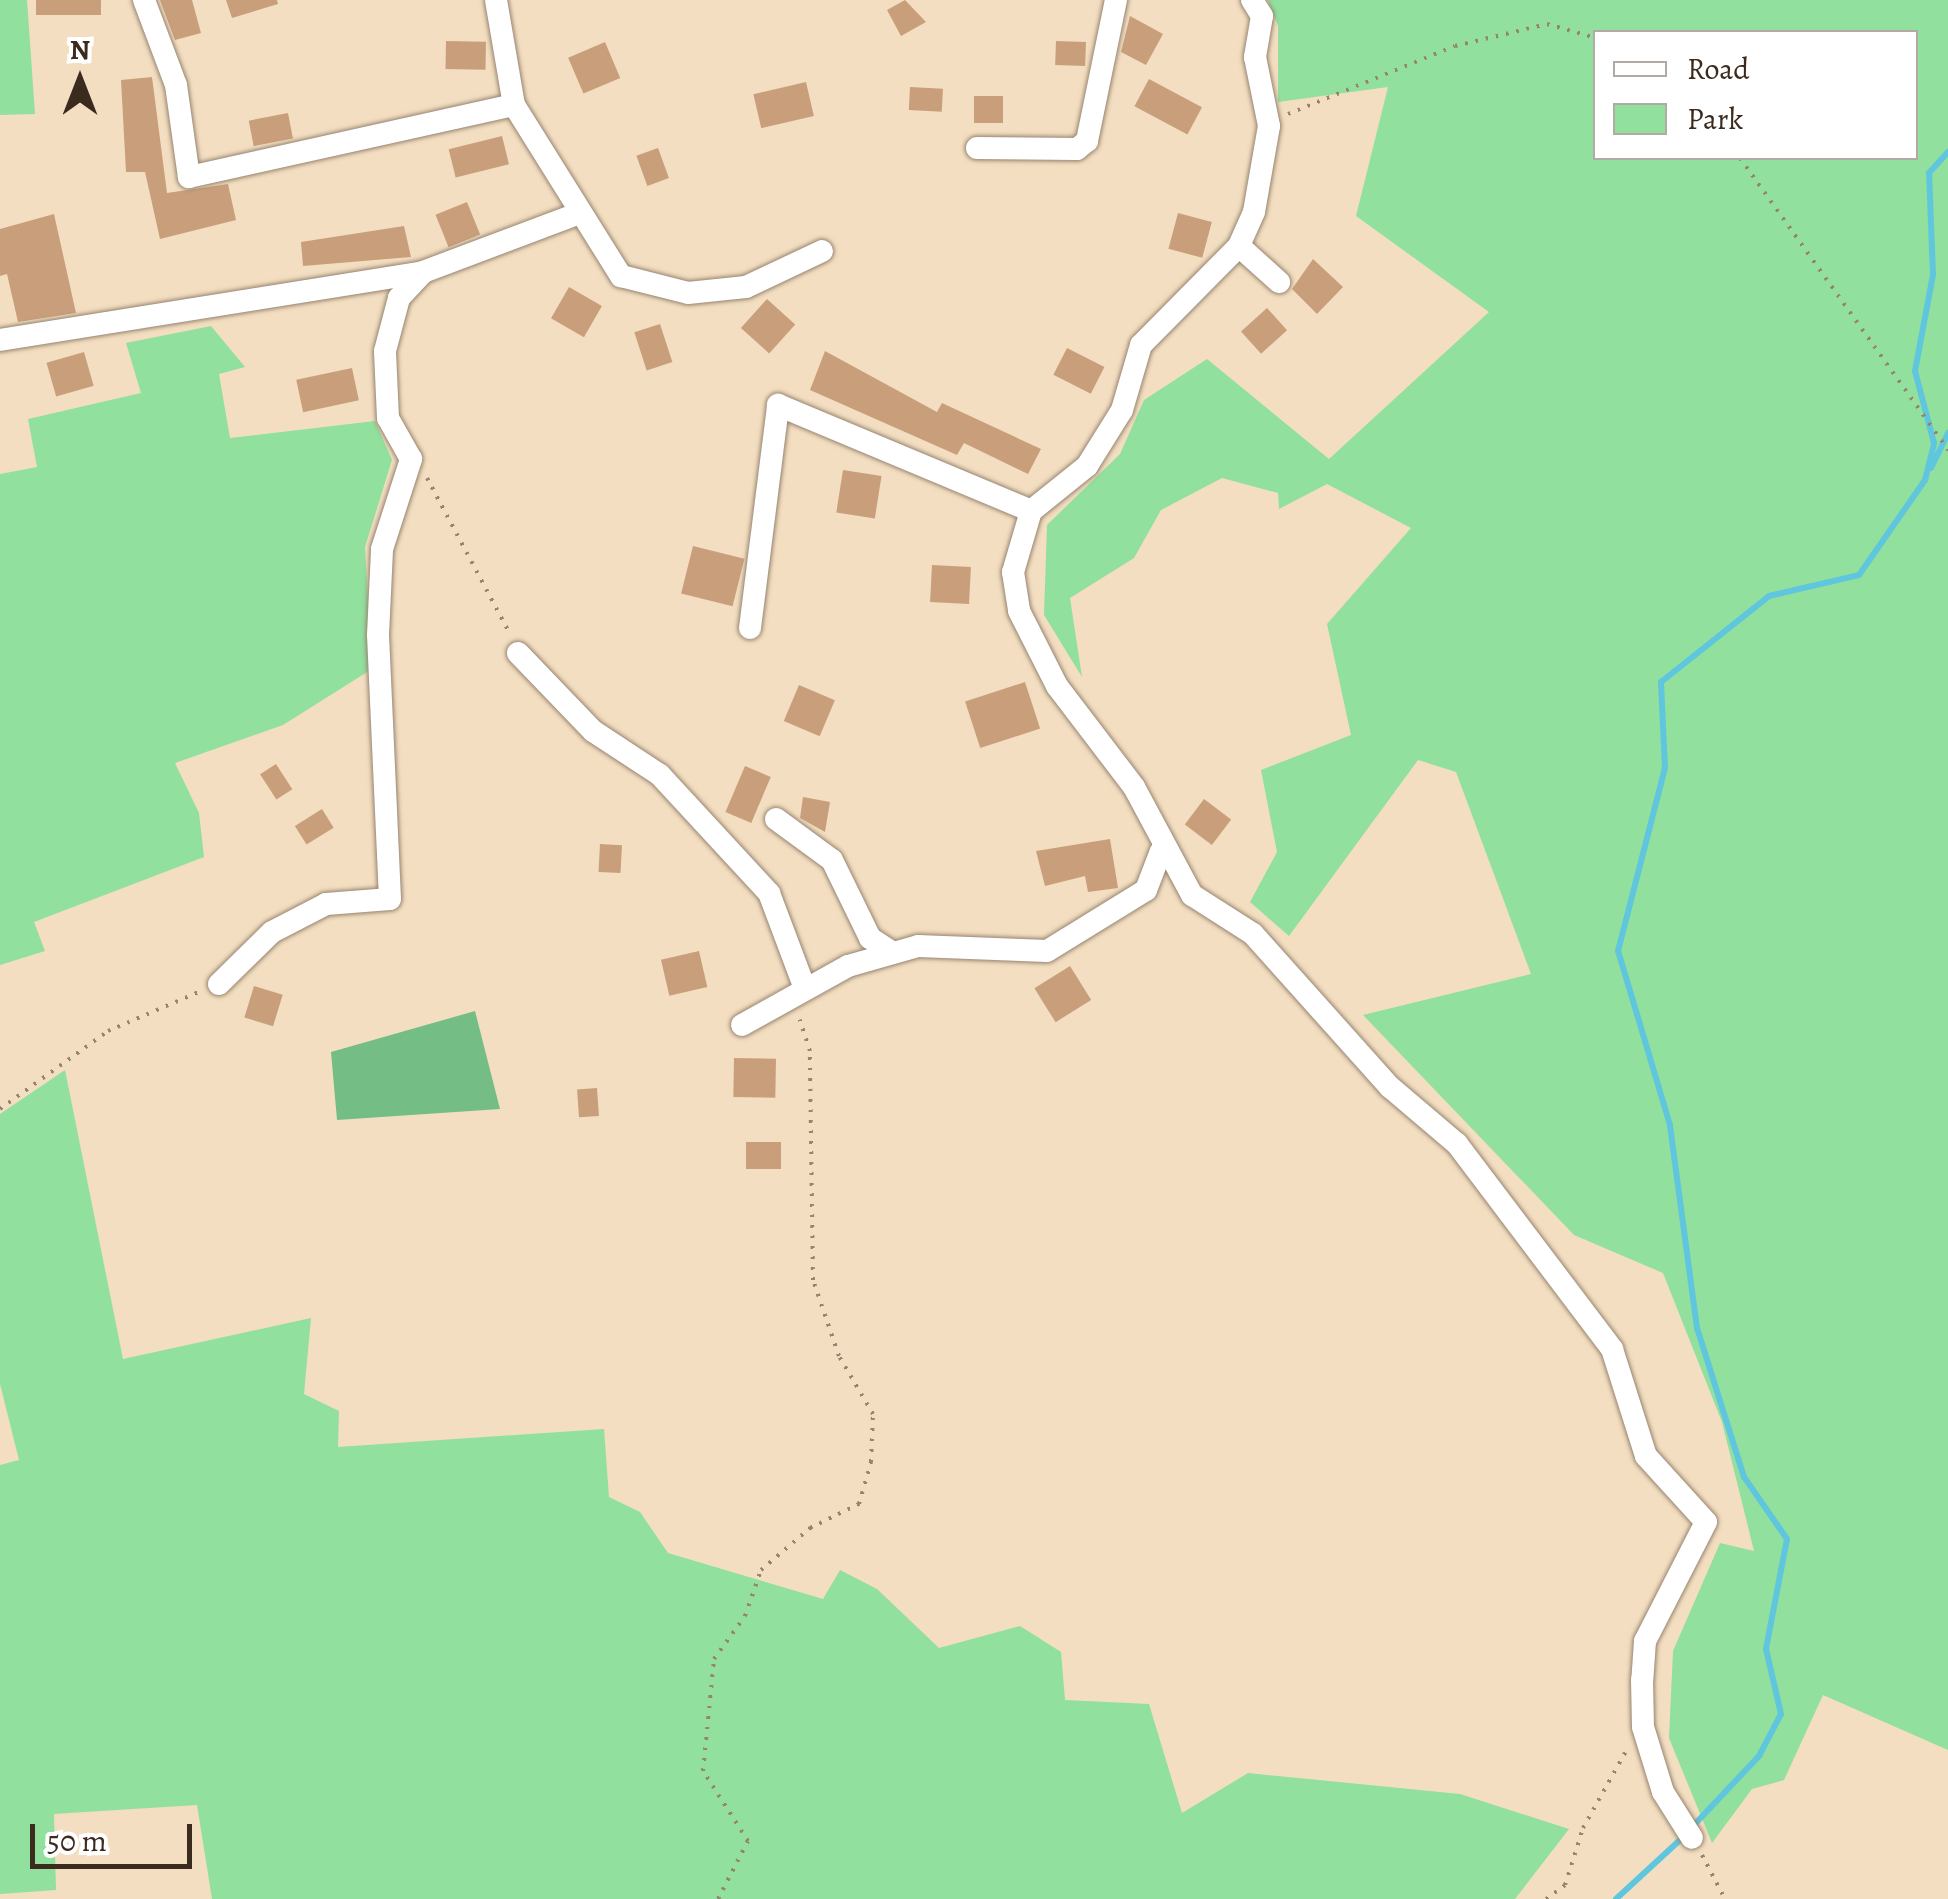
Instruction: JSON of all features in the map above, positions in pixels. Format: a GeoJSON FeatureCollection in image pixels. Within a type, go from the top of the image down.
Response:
{"type":"FeatureCollection","features":[{"type":"Feature","properties":{"kind":"street"},"geometry":{"type":"LineString","coordinates":[[144,0],[176,85],[189,178],[514,105]]}},
{"type":"Feature","properties":{"kind":"street"},"geometry":{"type":"LineString","coordinates":[[496,0],[514,105],[577,214],[621,276],[688,293],[746,287],[822,251]]}},
{"type":"Feature","properties":{"kind":"street"},"geometry":{"type":"LineString","coordinates":[[977,148],[1078,149],[1088,141],[1116,0]]}},
{"type":"Feature","properties":{"kind":"street"},"geometry":{"type":"LineString","coordinates":[[1252,0],[1262,16],[1255,57],[1268,126],[1254,212],[1239,246],[1141,346],[1122,410],[1088,466],[1031,511],[1013,572],[1019,611],[1056,686],[1134,787],[1161,852],[1192,895],[1253,934],[1390,1087],[1458,1144],[1612,1349],[1646,1456],[1706,1522],[1644,1641],[1644,1728],[1663,1792],[1692,1838]]}},
{"type":"Feature","properties":{"kind":"street"},"geometry":{"type":"LineString","coordinates":[[0,340],[423,272],[577,214]]}},
{"type":"Feature","properties":{"kind":"street"},"geometry":{"type":"LineString","coordinates":[[1239,246],[1280,282]]}},
{"type":"Feature","properties":{"kind":"street"},"geometry":{"type":"LineString","coordinates":[[219,984],[272,932],[326,904],[390,899],[379,618],[382,550],[411,459],[388,418],[385,351],[399,298],[423,272]]}},
{"type":"Feature","properties":{"kind":"street"},"geometry":{"type":"LineString","coordinates":[[750,628],[778,405],[1031,511]]}},
{"type":"Feature","properties":{"kind":"street"},"geometry":{"type":"LineString","coordinates":[[518,653],[592,731],[660,774],[769,893],[797,991]]}},
{"type":"Feature","properties":{"kind":"street"},"geometry":{"type":"LineString","coordinates":[[776,819],[832,860],[870,938],[893,953]]}},
{"type":"Feature","properties":{"kind":"street"},"geometry":{"type":"LineString","coordinates":[[742,1025],[797,991],[893,953],[954,940],[1047,950],[1146,890],[1161,852]]}},
{"type":"Feature","properties":{"kind":"path"},"geometry":{"type":"LineString","coordinates":[[1268,126],[1454,46],[1547,24],[1593,37]]}},
{"type":"Feature","properties":{"kind":"path"},"geometry":{"type":"LineString","coordinates":[[1741,160],[1948,450]]}},
{"type":"Feature","properties":{"kind":"path"},"geometry":{"type":"LineString","coordinates":[[411,459],[476,556],[518,653]]}},
{"type":"Feature","properties":{"kind":"path"},"geometry":{"type":"LineString","coordinates":[[0,1109],[108,1031],[219,984]]}},
{"type":"Feature","properties":{"kind":"path"},"geometry":{"type":"LineString","coordinates":[[718,1899],[748,1841],[703,1771],[714,1659],[744,1616],[760,1570],[810,1528],[859,1504],[871,1462],[874,1414],[839,1356],[813,1280],[810,1051],[797,991]]}},
{"type":"Feature","properties":{"kind":"path"},"geometry":{"type":"LineString","coordinates":[[1546,1899],[1564,1886],[1582,1828],[1644,1728]]}},
{"type":"Feature","properties":{"kind":"path"},"geometry":{"type":"LineString","coordinates":[[1692,1838],[1725,1899]]}},
{"type":"Feature","properties":{"kind":"green space"},"geometry":{"type":"Polygon","coordinates":[[[0,0],[27,0],[35,114],[0,115],[0,0]]]}},
{"type":"Feature","properties":{"kind":"green space"},"geometry":{"type":"Polygon","coordinates":[[[1268,0],[1948,0],[1948,1750],[1823,1695],[1784,1780],[1752,1789],[1712,1843],[1669,1738],[1673,1651],[1720,1543],[1754,1551],[1722,1422],[1663,1273],[1574,1235],[1363,1015],[1531,974],[1456,772],[1418,760],[1289,936],[1250,902],[1277,852],[1261,770],[1351,735],[1327,624],[1411,528],[1327,484],[1279,509],[1278,493],[1222,478],[1161,510],[1134,558],[1070,598],[1082,677],[1044,615],[1047,525],[1120,454],[1144,400],[1207,359],[1329,459],[1489,312],[1356,216],[1388,87],[1278,102],[1278,26],[1268,0]]]}},
{"type":"Feature","properties":{"kind":"green space"},"geometry":{"type":"Polygon","coordinates":[[[211,326],[245,367],[219,374],[230,438],[375,421],[392,460],[365,547],[372,669],[283,725],[175,763],[199,813],[204,857],[34,922],[45,951],[0,965],[0,474],[37,467],[28,419],[141,393],[126,343],[211,326]]]}},
{"type":"Feature","properties":{"kind":"green space"},"geometry":{"type":"Polygon","coordinates":[[[475,1011],[500,1109],[337,1120],[331,1052],[475,1011]]]}},
{"type":"Feature","properties":{"kind":"green space"},"geometry":{"type":"Polygon","coordinates":[[[65,1070],[123,1359],[311,1318],[304,1394],[339,1411],[338,1447],[604,1429],[609,1497],[640,1512],[668,1553],[823,1599],[840,1570],[877,1589],[939,1648],[1020,1626],[1061,1652],[1065,1700],[1149,1704],[1182,1813],[1248,1773],[1460,1794],[1569,1829],[1515,1899],[212,1899],[197,1805],[54,1814],[56,1890],[0,1894],[0,1465],[19,1460],[0,1384],[0,1114],[65,1070]]]}},
{"type":"Feature","properties":{"kind":"building"},"geometry":{"type":"Polygon","coordinates":[[[36,0],[101,0],[101,15],[36,15],[36,0]]]}},
{"type":"Feature","properties":{"kind":"building"},"geometry":{"type":"Polygon","coordinates":[[[160,0],[192,0],[201,33],[175,40],[160,0]]]}},
{"type":"Feature","properties":{"kind":"building"},"geometry":{"type":"Polygon","coordinates":[[[226,0],[277,0],[278,4],[232,18],[226,0]]]}},
{"type":"Feature","properties":{"kind":"building"},"geometry":{"type":"Polygon","coordinates":[[[905,0],[926,22],[901,36],[887,10],[905,0]]]}},
{"type":"Feature","properties":{"kind":"building"},"geometry":{"type":"Polygon","coordinates":[[[1130,16],[1163,34],[1146,65],[1121,52],[1130,16]]]}},
{"type":"Feature","properties":{"kind":"building"},"geometry":{"type":"Polygon","coordinates":[[[446,41],[486,42],[486,70],[446,69],[446,41]]]}},
{"type":"Feature","properties":{"kind":"building"},"geometry":{"type":"Polygon","coordinates":[[[1056,41],[1086,42],[1085,66],[1055,65],[1056,41]]]}},
{"type":"Feature","properties":{"kind":"building"},"geometry":{"type":"Polygon","coordinates":[[[605,42],[620,78],[583,94],[568,58],[605,42]]]}},
{"type":"Feature","properties":{"kind":"building"},"geometry":{"type":"Polygon","coordinates":[[[152,77],[167,193],[228,184],[236,220],[160,239],[145,172],[126,172],[121,80],[152,77]]]}},
{"type":"Feature","properties":{"kind":"building"},"geometry":{"type":"Polygon","coordinates":[[[1149,79],[1202,107],[1187,135],[1134,106],[1149,79]]]}},
{"type":"Feature","properties":{"kind":"building"},"geometry":{"type":"Polygon","coordinates":[[[806,82],[814,116],[761,128],[753,94],[806,82]]]}},
{"type":"Feature","properties":{"kind":"building"},"geometry":{"type":"Polygon","coordinates":[[[910,87],[943,89],[942,112],[909,110],[910,87]]]}},
{"type":"Feature","properties":{"kind":"building"},"geometry":{"type":"Polygon","coordinates":[[[974,96],[1003,96],[1003,123],[974,123],[974,96]]]}},
{"type":"Feature","properties":{"kind":"building"},"geometry":{"type":"Polygon","coordinates":[[[288,113],[293,139],[254,146],[249,121],[288,113]]]}},
{"type":"Feature","properties":{"kind":"building"},"geometry":{"type":"Polygon","coordinates":[[[502,136],[509,164],[456,177],[449,149],[502,136]]]}},
{"type":"Feature","properties":{"kind":"building"},"geometry":{"type":"Polygon","coordinates":[[[658,148],[669,178],[647,186],[636,156],[658,148]]]}},
{"type":"Feature","properties":{"kind":"building"},"geometry":{"type":"Polygon","coordinates":[[[467,202],[480,234],[449,247],[435,215],[467,202]]]}},
{"type":"Feature","properties":{"kind":"building"},"geometry":{"type":"Polygon","coordinates":[[[1178,213],[1212,222],[1202,258],[1168,249],[1178,213]]]}},
{"type":"Feature","properties":{"kind":"building"},"geometry":{"type":"Polygon","coordinates":[[[54,214],[76,313],[18,322],[7,274],[0,276],[0,229],[54,214]]]}},
{"type":"Feature","properties":{"kind":"building"},"geometry":{"type":"Polygon","coordinates":[[[404,226],[411,257],[303,266],[301,242],[404,226]]]}},
{"type":"Feature","properties":{"kind":"building"},"geometry":{"type":"Polygon","coordinates":[[[1313,259],[1343,287],[1317,314],[1292,289],[1313,259]]]}},
{"type":"Feature","properties":{"kind":"building"},"geometry":{"type":"Polygon","coordinates":[[[569,287],[602,306],[584,337],[551,318],[569,287]]]}},
{"type":"Feature","properties":{"kind":"building"},"geometry":{"type":"Polygon","coordinates":[[[767,299],[795,324],[769,353],[741,328],[767,299]]]}},
{"type":"Feature","properties":{"kind":"building"},"geometry":{"type":"Polygon","coordinates":[[[1267,308],[1287,330],[1261,354],[1241,331],[1267,308]]]}},
{"type":"Feature","properties":{"kind":"building"},"geometry":{"type":"Polygon","coordinates":[[[660,324],[672,362],[647,370],[634,332],[660,324]]]}},
{"type":"Feature","properties":{"kind":"building"},"geometry":{"type":"Polygon","coordinates":[[[1067,348],[1104,367],[1091,394],[1053,375],[1067,348]]]}},
{"type":"Feature","properties":{"kind":"building"},"geometry":{"type":"Polygon","coordinates":[[[825,351],[937,412],[942,403],[1041,449],[1028,474],[964,443],[957,455],[810,390],[825,351]]]}},
{"type":"Feature","properties":{"kind":"building"},"geometry":{"type":"Polygon","coordinates":[[[84,352],[94,386],[56,396],[47,363],[84,352]]]}},
{"type":"Feature","properties":{"kind":"building"},"geometry":{"type":"Polygon","coordinates":[[[352,368],[359,400],[303,412],[296,380],[352,368]]]}},
{"type":"Feature","properties":{"kind":"building"},"geometry":{"type":"Polygon","coordinates":[[[843,470],[882,476],[875,519],[836,512],[843,470]]]}},
{"type":"Feature","properties":{"kind":"building"},"geometry":{"type":"Polygon","coordinates":[[[693,546],[744,559],[733,606],[681,594],[693,546]]]}},
{"type":"Feature","properties":{"kind":"building"},"geometry":{"type":"Polygon","coordinates":[[[932,565],[971,567],[969,604],[930,602],[932,565]]]}},
{"type":"Feature","properties":{"kind":"building"},"geometry":{"type":"Polygon","coordinates":[[[1025,682],[1040,729],[980,748],[965,701],[1025,682]]]}},
{"type":"Feature","properties":{"kind":"building"},"geometry":{"type":"Polygon","coordinates":[[[799,685],[835,700],[820,736],[784,721],[799,685]]]}},
{"type":"Feature","properties":{"kind":"building"},"geometry":{"type":"Polygon","coordinates":[[[276,764],[292,789],[276,800],[260,774],[276,764]]]}},
{"type":"Feature","properties":{"kind":"building"},"geometry":{"type":"Polygon","coordinates":[[[745,766],[771,777],[751,823],[725,812],[745,766]]]}},
{"type":"Feature","properties":{"kind":"building"},"geometry":{"type":"Polygon","coordinates":[[[803,797],[830,802],[825,832],[800,818],[803,797]]]}},
{"type":"Feature","properties":{"kind":"building"},"geometry":{"type":"Polygon","coordinates":[[[1204,799],[1231,819],[1212,845],[1185,825],[1204,799]]]}},
{"type":"Feature","properties":{"kind":"building"},"geometry":{"type":"Polygon","coordinates":[[[322,809],[334,828],[307,845],[295,826],[322,809]]]}},
{"type":"Feature","properties":{"kind":"building"},"geometry":{"type":"Polygon","coordinates":[[[1110,839],[1118,888],[1088,892],[1085,876],[1045,886],[1036,851],[1110,839]]]}},
{"type":"Feature","properties":{"kind":"building"},"geometry":{"type":"Polygon","coordinates":[[[600,844],[622,845],[621,873],[599,872],[600,844]]]}},
{"type":"Feature","properties":{"kind":"building"},"geometry":{"type":"Polygon","coordinates":[[[699,951],[707,987],[669,996],[661,960],[699,951]]]}},
{"type":"Feature","properties":{"kind":"building"},"geometry":{"type":"Polygon","coordinates":[[[1070,966],[1091,1000],[1056,1022],[1034,988],[1070,966]]]}},
{"type":"Feature","properties":{"kind":"building"},"geometry":{"type":"Polygon","coordinates":[[[254,986],[283,995],[273,1026],[244,1018],[254,986]]]}},
{"type":"Feature","properties":{"kind":"building"},"geometry":{"type":"Polygon","coordinates":[[[734,1058],[776,1059],[775,1098],[733,1097],[734,1058]]]}},
{"type":"Feature","properties":{"kind":"building"},"geometry":{"type":"Polygon","coordinates":[[[597,1088],[599,1116],[579,1117],[577,1089],[597,1088]]]}},
{"type":"Feature","properties":{"kind":"building"},"geometry":{"type":"Polygon","coordinates":[[[746,1142],[781,1142],[781,1169],[746,1169],[746,1142]]]}},
{"type":"Feature","properties":{"kind":"waterway"},"geometry":{"type":"LineString","coordinates":[[1694,1825],[1759,1756],[1781,1714],[1766,1649],[1787,1539],[1744,1477],[1697,1328],[1670,1125],[1618,951],[1665,768],[1661,682],[1769,596],[1859,575],[1925,480],[1934,443],[1915,371],[1933,275],[1929,173],[1948,152]]}},
{"type":"Feature","properties":{"kind":"waterway"},"geometry":{"type":"LineString","coordinates":[[1931,468],[1948,433]]}},
{"type":"Feature","properties":{"kind":"waterway"},"geometry":{"type":"LineString","coordinates":[[1616,1899],[1682,1838]]}}]}
